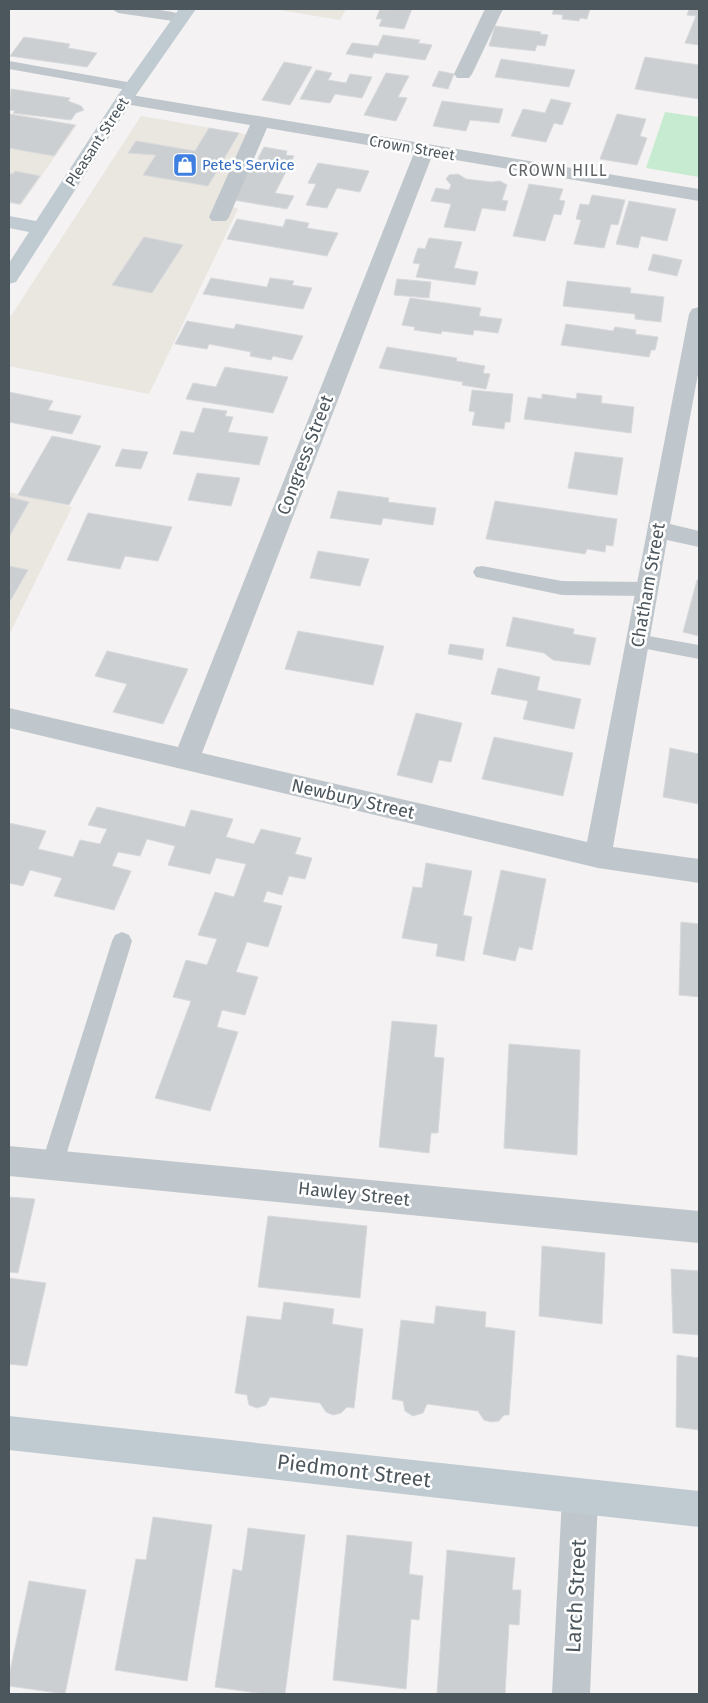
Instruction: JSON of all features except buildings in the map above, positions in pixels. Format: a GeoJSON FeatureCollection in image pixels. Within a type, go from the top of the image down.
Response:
{"type":"FeatureCollection","features":[{"type":"Feature","properties":{"kind":"main road","name":"Pleasant Street"},"geometry":{"type":"LineString","coordinates":[[9,278],[129,93],[184,13]]}},
{"type":"Feature","properties":{"kind":"main road"},"geometry":{"type":"LineString","coordinates":[[9,222],[40,228]]}},
{"type":"Feature","properties":{"kind":"main road","name":"Piedmont Street"},"geometry":{"type":"LineString","coordinates":[[9,1433],[241,1457],[580,1497],[699,1509]]}},
{"type":"Feature","properties":{"kind":"street"},"geometry":{"type":"LineString","coordinates":[[463,74],[494,9]]}},
{"type":"Feature","properties":{"kind":"street","name":"Crown Street"},"geometry":{"type":"LineString","coordinates":[[129,93],[261,122],[699,195]]}},
{"type":"Feature","properties":{"kind":"street"},"geometry":{"type":"LineString","coordinates":[[219,217],[261,122]]}},
{"type":"Feature","properties":{"kind":"street","name":"Congress Street"},"geometry":{"type":"LineString","coordinates":[[186,760],[425,150]]}},
{"type":"Feature","properties":{"kind":"street","name":"Chatham Street"},"geometry":{"type":"LineString","coordinates":[[598,856],[646,589],[694,364],[699,314]]}},
{"type":"Feature","properties":{"kind":"street"},"geometry":{"type":"LineString","coordinates":[[658,529],[699,539]]}},
{"type":"Feature","properties":{"kind":"street","name":"Newbury Street"},"geometry":{"type":"LineString","coordinates":[[9,718],[598,856],[699,871]]}},
{"type":"Feature","properties":{"kind":"street","name":"Hawley Street"},"geometry":{"type":"LineString","coordinates":[[9,1161],[699,1227]]}},
{"type":"Feature","properties":{"kind":"street","name":"Larch Street"},"geometry":{"type":"LineString","coordinates":[[571,1694],[580,1497]]}},
{"type":"Feature","properties":{"kind":"lane"},"geometry":{"type":"LineString","coordinates":[[118,9],[184,13]]}},
{"type":"Feature","properties":{"kind":"lane"},"geometry":{"type":"LineString","coordinates":[[9,65],[129,93]]}},
{"type":"Feature","properties":{"kind":"lane"},"geometry":{"type":"LineString","coordinates":[[482,572],[562,588],[646,589]]}},
{"type":"Feature","properties":{"kind":"lane"},"geometry":{"type":"LineString","coordinates":[[637,641],[699,652]]}},
{"type":"Feature","properties":{"kind":"lane"},"geometry":{"type":"LineString","coordinates":[[52,1165],[122,941]]}},
{"type":"Feature","properties":{"kind":"shaded area"},"geometry":{"type":"Polygon","coordinates":[[[274,9],[346,9],[340,20],[274,9]]]}},
{"type":"Feature","properties":{"kind":"shaded area"},"geometry":{"type":"Polygon","coordinates":[[[9,113],[77,125],[21,205],[9,203],[9,113]]]}},
{"type":"Feature","properties":{"kind":"shaded area"},"geometry":{"type":"Polygon","coordinates":[[[141,116],[251,135],[221,201],[238,209],[149,394],[9,366],[9,319],[141,116]]]}},
{"type":"Feature","properties":{"kind":"shaded area"},"geometry":{"type":"Polygon","coordinates":[[[9,492],[72,507],[9,635],[9,492]]]}},
{"type":"Feature","properties":{"kind":"green space"},"geometry":{"type":"Polygon","coordinates":[[[665,112],[699,117],[699,177],[646,168],[665,112]]]}},
{"type":"Feature","properties":{"kind":"place","name":"Pete's Service"},"geometry":{"type":"Point","coordinates":[185,165]}},
{"type":"Feature","properties":{"kind":"district","name":"CROWN HILL"},"geometry":{"type":"Point","coordinates":[558,170]}}]}
